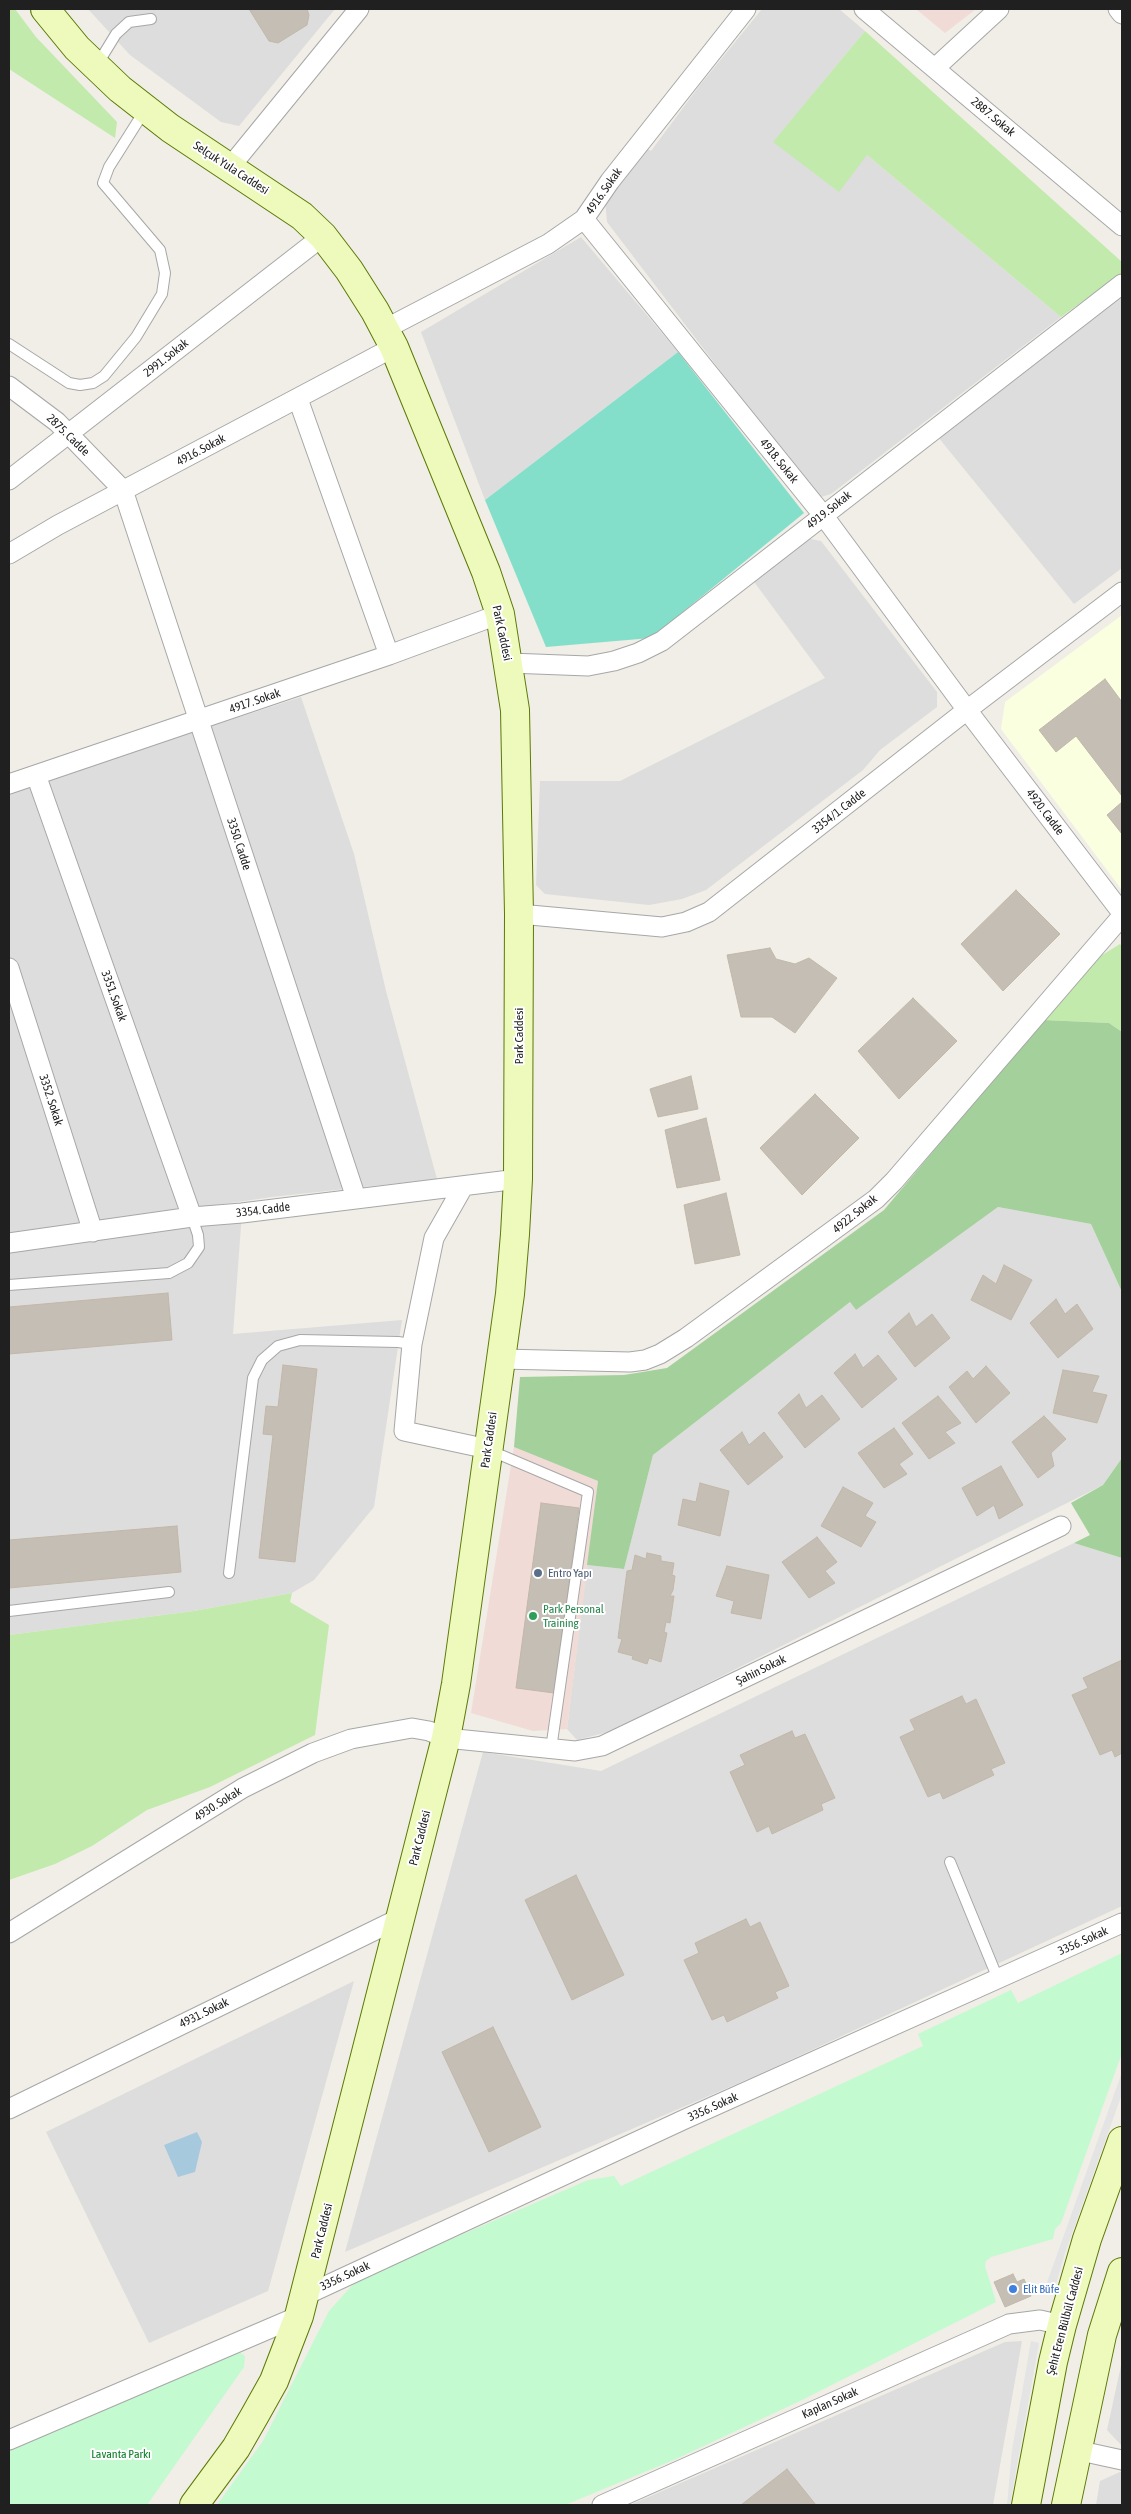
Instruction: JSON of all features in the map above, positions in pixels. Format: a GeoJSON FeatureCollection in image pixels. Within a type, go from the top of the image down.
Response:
{"type":"FeatureCollection","features":[{"type":"Feature","properties":{"kind":"street","name":"Selçuk Yula Caddesi"},"geometry":{"type":"LineString","coordinates":[[45,9],[77,48],[145,110],[302,216],[323,236],[349,270],[389,338]]}},
{"type":"Feature","properties":{"kind":"street"},"geometry":{"type":"LineString","coordinates":[[230,167],[359,9]]}},
{"type":"Feature","properties":{"kind":"street","name":"4916. Sokak"},"geometry":{"type":"LineString","coordinates":[[9,554],[123,490],[298,399],[389,338],[548,244],[584,219],[610,180],[746,9]]}},
{"type":"Feature","properties":{"kind":"street","name":"2887. Sokak"},"geometry":{"type":"LineString","coordinates":[[864,9],[1122,226]]}},
{"type":"Feature","properties":{"kind":"street"},"geometry":{"type":"LineString","coordinates":[[935,68],[999,9]]}},
{"type":"Feature","properties":{"kind":"street"},"geometry":{"type":"LineString","coordinates":[[1118,9],[1122,14]]}},
{"type":"Feature","properties":{"kind":"street","name":"4918. Sokak"},"geometry":{"type":"LineString","coordinates":[[584,219],[823,515],[967,710]]}},
{"type":"Feature","properties":{"kind":"street","name":"2991. Sokak"},"geometry":{"type":"LineString","coordinates":[[9,480],[323,236]]}},
{"type":"Feature","properties":{"kind":"street","name":"4919. Sokak"},"geometry":{"type":"LineString","coordinates":[[509,662],[588,666],[614,661],[638,653],[662,641],[1122,284]]}},
{"type":"Feature","properties":{"kind":"street","name":"Park Caddesi"},"geometry":{"type":"LineString","coordinates":[[194,2505],[236,2448],[274,2381],[303,2305],[446,1738],[460,1658],[510,1294],[518,1179],[519,914],[515,710],[509,662],[500,614],[472,534],[389,338]]}},
{"type":"Feature","properties":{"kind":"street","name":"2875. Cadde"},"geometry":{"type":"LineString","coordinates":[[9,386],[46,412],[123,490]]}},
{"type":"Feature","properties":{"kind":"street"},"geometry":{"type":"LineString","coordinates":[[298,399],[389,656]]}},
{"type":"Feature","properties":{"kind":"street","name":"3350. Cadde"},"geometry":{"type":"LineString","coordinates":[[123,490],[356,1198]]}},
{"type":"Feature","properties":{"kind":"street","name":"3354/1. Cadde"},"geometry":{"type":"LineString","coordinates":[[519,914],[662,927],[697,918],[730,897],[967,710],[1122,592]]}},
{"type":"Feature","properties":{"kind":"street","name":"4917. Sokak"},"geometry":{"type":"LineString","coordinates":[[9,784],[389,656],[500,614]]}},
{"type":"Feature","properties":{"kind":"street","name":"4920. Cadde"},"geometry":{"type":"LineString","coordinates":[[967,710],[1122,915]]}},
{"type":"Feature","properties":{"kind":"street","name":"3351. Sokak"},"geometry":{"type":"LineString","coordinates":[[36,775],[192,1217]]}},
{"type":"Feature","properties":{"kind":"street","name":"4922. Sokak"},"geometry":{"type":"LineString","coordinates":[[500,1359],[637,1361],[660,1354],[686,1338],[876,1199],[894,1181],[1122,915]]}},
{"type":"Feature","properties":{"kind":"street","name":"3352. Sokak"},"geometry":{"type":"LineString","coordinates":[[9,968],[93,1232]]}},
{"type":"Feature","properties":{"kind":"street","name":"3354. Cadde"},"geometry":{"type":"LineString","coordinates":[[9,1243],[192,1217],[242,1213],[518,1179]]}},
{"type":"Feature","properties":{"kind":"street"},"geometry":{"type":"LineString","coordinates":[[463,1187],[434,1238],[412,1344],[404,1431],[488,1449]]}},
{"type":"Feature","properties":{"kind":"street","name":"Şahin Sokak"},"geometry":{"type":"LineString","coordinates":[[446,1738],[551,1749],[583,1750],[614,1741],[1060,1526]]}},
{"type":"Feature","properties":{"kind":"street","name":"4930. Sokak"},"geometry":{"type":"LineString","coordinates":[[9,1934],[243,1788],[296,1760],[351,1739],[398,1730],[412,1728],[429,1731],[446,1738]]}},
{"type":"Feature","properties":{"kind":"street","name":"4931. Sokak"},"geometry":{"type":"LineString","coordinates":[[9,2110],[400,1918]]}},
{"type":"Feature","properties":{"kind":"street","name":"3356. Sokak"},"geometry":{"type":"LineString","coordinates":[[9,2440],[303,2305],[683,2120],[1122,1923]]}},
{"type":"Feature","properties":{"kind":"street","name":"Şehit Eren Bülbül Caddesi"},"geometry":{"type":"LineString","coordinates":[[1026,2505],[1053,2362],[1062,2325],[1087,2239],[1122,2141]]}},
{"type":"Feature","properties":{"kind":"street"},"geometry":{"type":"LineString","coordinates":[[1066,2505],[1076,2450],[1102,2335],[1122,2272]]}},
{"type":"Feature","properties":{"kind":"street","name":"Kaplan Sokak"},"geometry":{"type":"LineString","coordinates":[[602,2505],[1009,2324],[1040,2320],[1062,2325]]}},
{"type":"Feature","properties":{"kind":"street"},"geometry":{"type":"LineString","coordinates":[[1062,2325],[1102,2335]]}},
{"type":"Feature","properties":{"kind":"street"},"geometry":{"type":"LineString","coordinates":[[1076,2450],[1122,2460]]}},
{"type":"Feature","properties":{"kind":"lane"},"geometry":{"type":"LineString","coordinates":[[96,66],[116,34],[129,22],[151,19]]}},
{"type":"Feature","properties":{"kind":"lane"},"geometry":{"type":"LineString","coordinates":[[9,344],[69,383],[80,385],[93,383],[104,376],[136,337],[162,294],[165,273],[160,250],[103,182],[109,167],[145,110]]}},
{"type":"Feature","properties":{"kind":"lane"},"geometry":{"type":"LineString","coordinates":[[9,1285],[169,1273],[188,1263],[199,1246],[198,1235],[192,1217]]}},
{"type":"Feature","properties":{"kind":"lane"},"geometry":{"type":"LineString","coordinates":[[229,1573],[253,1378],[262,1360],[278,1346],[300,1340],[412,1344]]}},
{"type":"Feature","properties":{"kind":"lane"},"geometry":{"type":"LineString","coordinates":[[488,1449],[588,1492],[551,1749]]}},
{"type":"Feature","properties":{"kind":"lane"},"geometry":{"type":"LineString","coordinates":[[9,1611],[169,1592]]}},
{"type":"Feature","properties":{"kind":"lane"},"geometry":{"type":"LineString","coordinates":[[950,1862],[998,1979]]}},
{"type":"Feature","properties":{"kind":"shaded area"},"geometry":{"type":"Polygon","coordinates":[[[88,9],[335,9],[239,126],[221,122],[130,55],[88,9]]]}},
{"type":"Feature","properties":{"kind":"shaded area"},"geometry":{"type":"Polygon","coordinates":[[[762,9],[839,9],[865,31],[774,142],[867,155],[1061,317],[831,494],[821,497],[815,495],[607,222],[605,200],[645,147],[651,151],[700,85],[762,9]]]}},
{"type":"Feature","properties":{"kind":"shaded area"},"geometry":{"type":"Polygon","coordinates":[[[916,9],[976,9],[945,33],[916,9]]]}},
{"type":"Feature","properties":{"kind":"shaded area"},"geometry":{"type":"Polygon","coordinates":[[[581,237],[678,352],[485,500],[421,332],[581,237]]]}},
{"type":"Feature","properties":{"kind":"shaded area"},"geometry":{"type":"Polygon","coordinates":[[[1122,296],[1122,568],[1074,604],[938,437],[1122,296]]]}},
{"type":"Feature","properties":{"kind":"shaded area"},"geometry":{"type":"Polygon","coordinates":[[[806,538],[821,541],[937,692],[937,707],[880,750],[863,770],[706,890],[682,899],[649,905],[545,894],[536,885],[540,781],[620,781],[825,678],[752,579],[806,538]]]}},
{"type":"Feature","properties":{"kind":"shaded area"},"geometry":{"type":"Polygon","coordinates":[[[1122,615],[1122,890],[1001,729],[1005,702],[1122,615]]]}},
{"type":"Feature","properties":{"kind":"shaded area"},"geometry":{"type":"Polygon","coordinates":[[[301,697],[354,854],[386,991],[437,1179],[272,1197],[9,1235],[9,792],[301,697]]]}},
{"type":"Feature","properties":{"kind":"shaded area"},"geometry":{"type":"Polygon","coordinates":[[[998,1207],[1091,1224],[1122,1292],[1122,1458],[1103,1485],[612,1731],[577,1740],[567,1729],[587,1565],[624,1569],[653,1455],[850,1302],[856,1310],[998,1207]]]}},
{"type":"Feature","properties":{"kind":"shaded area"},"geometry":{"type":"Polygon","coordinates":[[[242,1213],[233,1334],[402,1320],[374,1507],[314,1580],[292,1593],[194,1611],[9,1635],[9,1250],[242,1213]]]}},
{"type":"Feature","properties":{"kind":"shaded area"},"geometry":{"type":"Polygon","coordinates":[[[514,1447],[598,1481],[567,1729],[533,1731],[471,1713],[514,1447]]]}},
{"type":"Feature","properties":{"kind":"shaded area"},"geometry":{"type":"Polygon","coordinates":[[[1074,1543],[1122,1558],[1122,1906],[760,2074],[345,2252],[483,1752],[601,1771],[1074,1543]]]}},
{"type":"Feature","properties":{"kind":"shaded area"},"geometry":{"type":"Polygon","coordinates":[[[354,1981],[268,2291],[149,2343],[46,2132],[354,1981]]]}},
{"type":"Feature","properties":{"kind":"shaded area"},"geometry":{"type":"Polygon","coordinates":[[[1122,2072],[1122,2094],[1065,2253],[1053,2294],[1044,2291],[1122,2072]]]}},
{"type":"Feature","properties":{"kind":"shaded area"},"geometry":{"type":"Polygon","coordinates":[[[1022,2341],[993,2505],[630,2505],[1005,2342],[1022,2341]]]}},
{"type":"Feature","properties":{"kind":"shaded area"},"geometry":{"type":"Polygon","coordinates":[[[1031,2341],[1039,2343],[1010,2505],[1007,2505],[1012,2450],[1031,2341]]]}},
{"type":"Feature","properties":{"kind":"shaded area"},"geometry":{"type":"Polygon","coordinates":[[[1122,2361],[1122,2446],[1107,2430],[1122,2361]]]}},
{"type":"Feature","properties":{"kind":"shaded area"},"geometry":{"type":"Polygon","coordinates":[[[1122,2472],[1122,2505],[1096,2505],[1100,2481],[1122,2472]]]}},
{"type":"Feature","properties":{"kind":"green space"},"geometry":{"type":"Polygon","coordinates":[[[9,9],[15,9],[36,37],[117,122],[115,138],[9,69],[9,9]]]}},
{"type":"Feature","properties":{"kind":"green space"},"geometry":{"type":"Polygon","coordinates":[[[865,31],[1122,262],[1122,273],[1061,317],[867,155],[839,192],[773,142],[865,31]]]}},
{"type":"Feature","properties":{"kind":"green space"},"geometry":{"type":"Polygon","coordinates":[[[678,352],[804,513],[651,638],[546,647],[485,500],[678,352]]]}},
{"type":"Feature","properties":{"kind":"green space"},"geometry":{"type":"Polygon","coordinates":[[[1120,944],[1122,947],[1122,1032],[1109,1023],[1043,1020],[1091,962],[1120,944]]]}},
{"type":"Feature","properties":{"kind":"green space"},"geometry":{"type":"Polygon","coordinates":[[[1043,1020],[1109,1023],[1122,1032],[1122,1292],[1091,1224],[998,1207],[856,1310],[850,1302],[653,1455],[624,1569],[587,1565],[598,1481],[514,1447],[520,1377],[624,1375],[667,1368],[884,1210],[1043,1020]]]}},
{"type":"Feature","properties":{"kind":"green space"},"geometry":{"type":"Polygon","coordinates":[[[1122,1458],[1122,1558],[1074,1543],[1090,1535],[1071,1503],[1103,1485],[1122,1458]]]}},
{"type":"Feature","properties":{"kind":"green space"},"geometry":{"type":"Polygon","coordinates":[[[292,1593],[290,1602],[329,1625],[315,1735],[210,1787],[147,1810],[92,1846],[55,1864],[9,1880],[9,1635],[194,1611],[292,1593]]]}},
{"type":"Feature","properties":{"kind":"green space"},"geometry":{"type":"Polygon","coordinates":[[[1122,1953],[1122,2053],[1061,2223],[1055,2229],[1053,2239],[991,2257],[986,2261],[985,2266],[996,2302],[800,2401],[676,2459],[565,2505],[217,2505],[263,2441],[329,2311],[357,2280],[588,2180],[614,2176],[621,2186],[923,2046],[918,2034],[1011,1990],[1018,2003],[1122,1953]]]}},
{"type":"Feature","properties":{"kind":"green space","name":"Lavanta Parkı"},"geometry":{"type":"Polygon","coordinates":[[[236,2350],[245,2356],[244,2367],[147,2505],[9,2505],[9,2449],[236,2350]]]}},
{"type":"Feature","properties":{"kind":"water"},"geometry":{"type":"Polygon","coordinates":[[[197,2132],[202,2142],[195,2172],[178,2177],[164,2145],[197,2132]]]}},
{"type":"Feature","properties":{"kind":"building"},"geometry":{"type":"Polygon","coordinates":[[[249,9],[307,9],[309,15],[307,25],[278,43],[269,41],[249,9]]]}},
{"type":"Feature","properties":{"kind":"building"},"geometry":{"type":"Polygon","coordinates":[[[1105,679],[1122,702],[1122,796],[1076,736],[1056,752],[1039,730],[1105,679]]]}},
{"type":"Feature","properties":{"kind":"building"},"geometry":{"type":"Polygon","coordinates":[[[1122,802],[1122,834],[1107,815],[1122,802]]]}},
{"type":"Feature","properties":{"kind":"building"},"geometry":{"type":"Polygon","coordinates":[[[1016,890],[1060,934],[1003,991],[961,944],[1016,890]]]}},
{"type":"Feature","properties":{"kind":"building"},"geometry":{"type":"Polygon","coordinates":[[[770,948],[776,959],[795,964],[809,958],[837,978],[795,1033],[772,1017],[741,1017],[727,955],[770,948]]]}},
{"type":"Feature","properties":{"kind":"building"},"geometry":{"type":"Polygon","coordinates":[[[913,998],[957,1041],[899,1099],[858,1051],[913,998]]]}},
{"type":"Feature","properties":{"kind":"building"},"geometry":{"type":"Polygon","coordinates":[[[691,1076],[698,1109],[658,1117],[650,1089],[691,1076]]]}},
{"type":"Feature","properties":{"kind":"building"},"geometry":{"type":"Polygon","coordinates":[[[815,1094],[859,1138],[802,1195],[760,1148],[815,1094]]]}},
{"type":"Feature","properties":{"kind":"building"},"geometry":{"type":"Polygon","coordinates":[[[706,1118],[720,1180],[677,1188],[665,1130],[706,1118]]]}},
{"type":"Feature","properties":{"kind":"building"},"geometry":{"type":"Polygon","coordinates":[[[726,1193],[740,1255],[695,1264],[684,1205],[726,1193]]]}},
{"type":"Feature","properties":{"kind":"building"},"geometry":{"type":"Polygon","coordinates":[[[1004,1265],[1032,1280],[1011,1320],[971,1300],[983,1275],[996,1284],[1004,1265]]]}},
{"type":"Feature","properties":{"kind":"building"},"geometry":{"type":"Polygon","coordinates":[[[168,1293],[172,1340],[9,1354],[9,1307],[168,1293]]]}},
{"type":"Feature","properties":{"kind":"building"},"geometry":{"type":"Polygon","coordinates":[[[1056,1299],[1065,1314],[1077,1304],[1093,1329],[1058,1358],[1030,1323],[1056,1299]]]}},
{"type":"Feature","properties":{"kind":"building"},"geometry":{"type":"Polygon","coordinates":[[[909,1313],[916,1327],[932,1314],[950,1338],[915,1367],[888,1332],[909,1313]]]}},
{"type":"Feature","properties":{"kind":"building"},"geometry":{"type":"Polygon","coordinates":[[[855,1354],[863,1368],[878,1355],[897,1379],[862,1408],[834,1373],[855,1354]]]}},
{"type":"Feature","properties":{"kind":"building"},"geometry":{"type":"Polygon","coordinates":[[[283,1365],[317,1369],[295,1562],[259,1558],[273,1435],[263,1434],[266,1406],[278,1407],[283,1365]]]}},
{"type":"Feature","properties":{"kind":"building"},"geometry":{"type":"Polygon","coordinates":[[[986,1366],[1010,1393],[976,1423],[949,1387],[967,1371],[973,1379],[986,1366]]]}},
{"type":"Feature","properties":{"kind":"building"},"geometry":{"type":"Polygon","coordinates":[[[1063,1370],[1099,1376],[1092,1392],[1107,1395],[1097,1423],[1053,1413],[1063,1370]]]}},
{"type":"Feature","properties":{"kind":"building"},"geometry":{"type":"Polygon","coordinates":[[[799,1394],[806,1408],[822,1395],[840,1419],[805,1448],[778,1413],[799,1394]]]}},
{"type":"Feature","properties":{"kind":"building"},"geometry":{"type":"Polygon","coordinates":[[[938,1396],[961,1423],[945,1432],[955,1443],[929,1459],[902,1423],[938,1396]]]}},
{"type":"Feature","properties":{"kind":"building"},"geometry":{"type":"Polygon","coordinates":[[[1044,1416],[1066,1439],[1051,1453],[1054,1466],[1038,1478],[1012,1442],[1044,1416]]]}},
{"type":"Feature","properties":{"kind":"building"},"geometry":{"type":"Polygon","coordinates":[[[894,1428],[913,1454],[899,1464],[907,1474],[884,1488],[858,1453],[894,1428]]]}},
{"type":"Feature","properties":{"kind":"building"},"geometry":{"type":"Polygon","coordinates":[[[742,1432],[749,1445],[764,1432],[783,1457],[748,1485],[720,1450],[742,1432]]]}},
{"type":"Feature","properties":{"kind":"building"},"geometry":{"type":"Polygon","coordinates":[[[1001,1466],[1023,1505],[999,1519],[994,1505],[977,1516],[962,1488],[1001,1466]]]}},
{"type":"Feature","properties":{"kind":"building"},"geometry":{"type":"Polygon","coordinates":[[[700,1483],[729,1491],[720,1536],[678,1525],[683,1499],[696,1502],[700,1483]]]}},
{"type":"Feature","properties":{"kind":"building"},"geometry":{"type":"Polygon","coordinates":[[[843,1487],[873,1503],[865,1516],[876,1522],[861,1547],[821,1526],[843,1487]]]}},
{"type":"Feature","properties":{"kind":"building"},"geometry":{"type":"Polygon","coordinates":[[[541,1503],[579,1508],[554,1693],[516,1688],[541,1503]]]}},
{"type":"Feature","properties":{"kind":"building"},"geometry":{"type":"Polygon","coordinates":[[[177,1526],[181,1572],[9,1588],[9,1540],[177,1526]]]}},
{"type":"Feature","properties":{"kind":"building"},"geometry":{"type":"Polygon","coordinates":[[[817,1537],[837,1562],[825,1571],[835,1583],[809,1598],[782,1562],[817,1537]]]}},
{"type":"Feature","properties":{"kind":"building"},"geometry":{"type":"Polygon","coordinates":[[[647,1553],[661,1556],[661,1561],[674,1563],[672,1575],[675,1576],[670,1596],[674,1596],[670,1623],[666,1622],[664,1632],[667,1633],[661,1662],[649,1658],[647,1664],[632,1659],[633,1656],[618,1652],[622,1639],[618,1638],[627,1571],[632,1570],[635,1555],[646,1559],[647,1553]]]}},
{"type":"Feature","properties":{"kind":"building"},"geometry":{"type":"Polygon","coordinates":[[[727,1566],[769,1575],[761,1619],[731,1613],[734,1601],[716,1596],[727,1566]]]}},
{"type":"Feature","properties":{"kind":"building"},"geometry":{"type":"Polygon","coordinates":[[[1122,1660],[1122,1753],[1115,1757],[1112,1750],[1100,1755],[1072,1695],[1088,1688],[1083,1678],[1122,1660]]]}},
{"type":"Feature","properties":{"kind":"building"},"geometry":{"type":"Polygon","coordinates":[[[962,1696],[966,1704],[976,1699],[1005,1763],[991,1769],[994,1775],[943,1799],[940,1792],[928,1797],[900,1737],[915,1730],[910,1720],[962,1696]]]}},
{"type":"Feature","properties":{"kind":"building"},"geometry":{"type":"Polygon","coordinates":[[[792,1731],[795,1738],[805,1734],[835,1798],[821,1804],[823,1810],[772,1834],[769,1826],[757,1832],[730,1772],[745,1765],[740,1755],[792,1731]]]}},
{"type":"Feature","properties":{"kind":"building"},"geometry":{"type":"Polygon","coordinates":[[[576,1875],[624,1975],[572,2000],[525,1900],[576,1875]]]}},
{"type":"Feature","properties":{"kind":"building"},"geometry":{"type":"Polygon","coordinates":[[[746,1919],[750,1927],[760,1922],[789,1986],[775,1992],[778,1998],[727,2022],[724,2015],[712,2020],[684,1960],[699,1953],[695,1943],[746,1919]]]}},
{"type":"Feature","properties":{"kind":"building"},"geometry":{"type":"Polygon","coordinates":[[[493,2027],[541,2127],[489,2152],[442,2052],[493,2027]]]}},
{"type":"Feature","properties":{"kind":"building","name":"Elit Büfe"},"geometry":{"type":"Polygon","coordinates":[[[1013,2274],[1017,2282],[1024,2279],[1031,2296],[1005,2307],[994,2282],[1013,2274]]]}},
{"type":"Feature","properties":{"kind":"building"},"geometry":{"type":"Polygon","coordinates":[[[787,2469],[816,2505],[741,2505],[787,2469]]]}},
{"type":"Feature","properties":{"kind":"place","name":"Entro Yapı"},"geometry":{"type":"Point","coordinates":[538,1573]}},
{"type":"Feature","properties":{"kind":"place","name":"Park Personal Training"},"geometry":{"type":"Point","coordinates":[533,1616]}},
{"type":"Feature","properties":{"kind":"place","name":"Elit Büfe"},"geometry":{"type":"Point","coordinates":[1013,2289]}}]}
